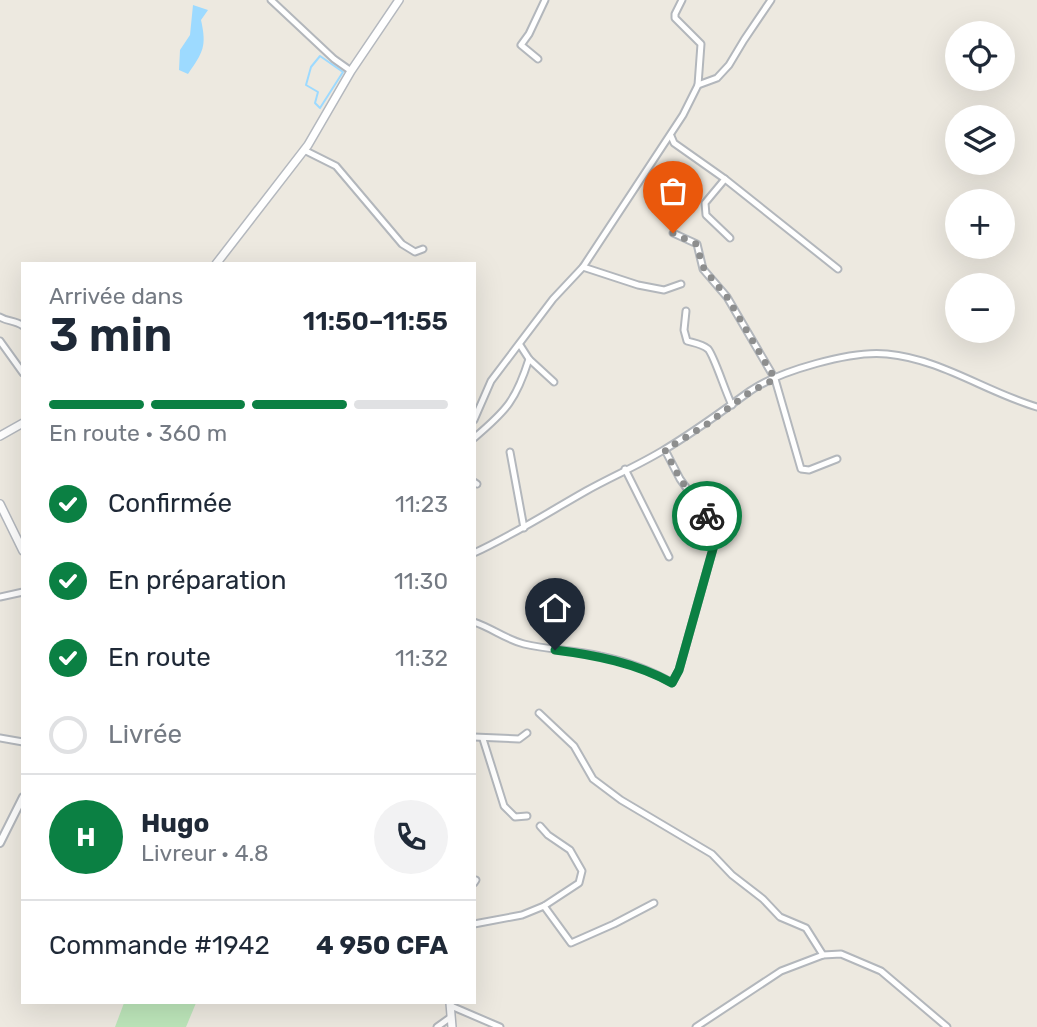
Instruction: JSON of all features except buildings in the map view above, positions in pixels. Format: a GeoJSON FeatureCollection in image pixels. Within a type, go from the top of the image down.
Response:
{"type":"FeatureCollection","features":[{"type":"Feature","properties":{"kind":"main road"},"geometry":{"type":"LineString","coordinates":[[218,262],[304,150],[351,71],[399,0]]}},
{"type":"Feature","properties":{"kind":"main road"},"geometry":{"type":"LineString","coordinates":[[0,436],[21,424]]}},
{"type":"Feature","properties":{"kind":"main road"},"geometry":{"type":"LineString","coordinates":[[0,504],[21,547]]}},
{"type":"Feature","properties":{"kind":"main road"},"geometry":{"type":"LineString","coordinates":[[451,1004],[453,1027]]}},
{"type":"Feature","properties":{"kind":"street"},"geometry":{"type":"LineString","coordinates":[[271,0],[334,59],[351,71]]}},
{"type":"Feature","properties":{"kind":"street"},"geometry":{"type":"LineString","coordinates":[[538,59],[521,45],[545,0]]}},
{"type":"Feature","properties":{"kind":"street"},"geometry":{"type":"LineString","coordinates":[[476,415],[491,381],[553,299],[583,267],[671,136],[698,85],[701,44],[675,18],[674,14],[682,0]]}},
{"type":"Feature","properties":{"kind":"street"},"geometry":{"type":"LineString","coordinates":[[698,85],[717,78],[730,65],[771,0]]}},
{"type":"Feature","properties":{"kind":"street"},"geometry":{"type":"LineString","coordinates":[[671,136],[674,143],[725,179],[838,269]]}},
{"type":"Feature","properties":{"kind":"street"},"geometry":{"type":"LineString","coordinates":[[304,150],[336,166],[402,244],[415,252],[423,249]]}},
{"type":"Feature","properties":{"kind":"street"},"geometry":{"type":"LineString","coordinates":[[725,179],[705,203],[706,215],[730,238]]}},
{"type":"Feature","properties":{"kind":"street"},"geometry":{"type":"LineString","coordinates":[[673,233],[696,244],[704,269],[727,297],[775,379],[801,469],[808,470],[837,459]]}},
{"type":"Feature","properties":{"kind":"street"},"geometry":{"type":"LineString","coordinates":[[583,267],[664,290],[681,284]]}},
{"type":"Feature","properties":{"kind":"street"},"geometry":{"type":"LineString","coordinates":[[687,311],[684,330],[687,341],[710,350],[732,405]]}},
{"type":"Feature","properties":{"kind":"street"},"geometry":{"type":"LineString","coordinates":[[0,317],[6,321],[15,320],[21,324]]}},
{"type":"Feature","properties":{"kind":"street"},"geometry":{"type":"LineString","coordinates":[[0,341],[21,370]]}},
{"type":"Feature","properties":{"kind":"street"},"geometry":{"type":"LineString","coordinates":[[520,345],[529,359],[554,382]]}},
{"type":"Feature","properties":{"kind":"street"},"geometry":{"type":"LineString","coordinates":[[476,552],[524,528],[625,469],[665,450],[750,392],[775,379],[820,362],[848,355],[888,354],[924,361],[1037,407]]}},
{"type":"Feature","properties":{"kind":"street"},"geometry":{"type":"LineString","coordinates":[[476,436],[517,394],[529,359]]}},
{"type":"Feature","properties":{"kind":"street"},"geometry":{"type":"LineString","coordinates":[[476,623],[506,639],[599,656],[662,677],[672,683],[679,670],[716,538],[716,529],[680,479],[665,450]]}},
{"type":"Feature","properties":{"kind":"street"},"geometry":{"type":"LineString","coordinates":[[510,452],[524,528]]}},
{"type":"Feature","properties":{"kind":"street"},"geometry":{"type":"LineString","coordinates":[[625,469],[670,557]]}},
{"type":"Feature","properties":{"kind":"street"},"geometry":{"type":"LineString","coordinates":[[0,597],[21,592]]}},
{"type":"Feature","properties":{"kind":"street"},"geometry":{"type":"LineString","coordinates":[[539,713],[574,746],[593,779],[621,800],[712,853],[732,875],[763,899],[780,917],[806,928],[823,955]]}},
{"type":"Feature","properties":{"kind":"street"},"geometry":{"type":"LineString","coordinates":[[476,737],[519,739],[527,733]]}},
{"type":"Feature","properties":{"kind":"street"},"geometry":{"type":"LineString","coordinates":[[0,738],[21,742]]}},
{"type":"Feature","properties":{"kind":"street"},"geometry":{"type":"LineString","coordinates":[[483,739],[503,806],[515,817],[527,816]]}},
{"type":"Feature","properties":{"kind":"street"},"geometry":{"type":"LineString","coordinates":[[0,844],[21,802]]}},
{"type":"Feature","properties":{"kind":"street"},"geometry":{"type":"LineString","coordinates":[[476,924],[513,917],[544,906],[579,883],[582,871],[570,850],[540,826]]}},
{"type":"Feature","properties":{"kind":"street"},"geometry":{"type":"LineString","coordinates":[[544,906],[571,943],[654,904]]}},
{"type":"Feature","properties":{"kind":"street"},"geometry":{"type":"LineString","coordinates":[[696,1027],[781,971],[823,955],[841,954],[881,971],[947,1027]]}},
{"type":"Feature","properties":{"kind":"street"},"geometry":{"type":"LineString","coordinates":[[451,1004],[500,1027]]}},
{"type":"Feature","properties":{"kind":"street"},"geometry":{"type":"LineString","coordinates":[[437,1027],[452,1016]]}},
{"type":"Feature","properties":{"kind":"green space"},"geometry":{"type":"Polygon","coordinates":[[[124,1004],[196,1004],[186,1027],[115,1027],[124,1004]]]}},
{"type":"Feature","properties":{"kind":"water"},"geometry":{"type":"Polygon","coordinates":[[[193,5],[208,10],[201,20],[204,37],[202,49],[188,74],[179,70],[180,50],[190,35],[193,5]]]}},
{"type":"Feature","properties":{"kind":"waterway"},"geometry":{"type":"LineString","coordinates":[[320,56],[343,72],[320,108],[315,103],[318,92],[306,85],[311,67],[320,56]]}},
{"type":"Feature","properties":{"kind":"way so far"},"geometry":{"type":"LineString","coordinates":[[673,233],[696,244],[704,269],[727,297],[775,379],[750,392],[707,424],[665,450],[680,479],[707,516]]}},
{"type":"Feature","properties":{"kind":"route"},"geometry":{"type":"LineString","coordinates":[[555,650],[611,659],[672,683],[679,670],[716,538],[716,529],[707,516]]}}]}
